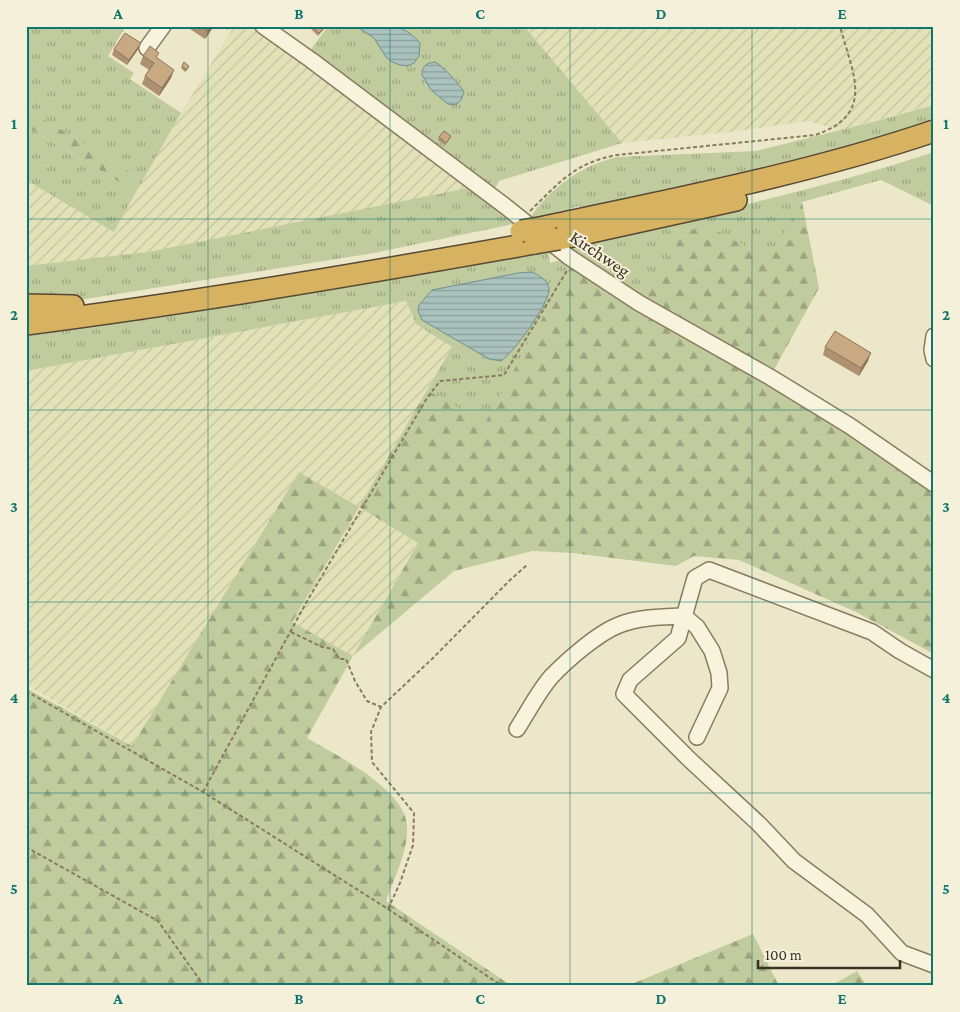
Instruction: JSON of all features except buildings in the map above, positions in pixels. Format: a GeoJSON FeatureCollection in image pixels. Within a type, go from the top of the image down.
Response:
{"type":"FeatureCollection","features":[{"type":"Feature","properties":{"kind":"highway"},"geometry":{"type":"LineString","coordinates":[[26,324],[306,283],[768,178],[840,160],[934,132]]}},
{"type":"Feature","properties":{"kind":"highway"},"geometry":{"type":"LineString","coordinates":[[26,314],[536,232],[775,191],[934,147]]}},
{"type":"Feature","properties":{"kind":"highway"},"geometry":{"type":"LineString","coordinates":[[26,305],[73,306]]}},
{"type":"Feature","properties":{"kind":"highway"},"geometry":{"type":"LineString","coordinates":[[26,332],[118,312]]}},
{"type":"Feature","properties":{"kind":"street"},"geometry":{"type":"LineString","coordinates":[[148,48],[163,26]]}},
{"type":"Feature","properties":{"kind":"street","name":"Kirchweg"},"geometry":{"type":"LineString","coordinates":[[264,26],[574,260],[639,303],[770,377],[850,426],[934,484]]}},
{"type":"Feature","properties":{"kind":"street"},"geometry":{"type":"LineString","coordinates":[[934,336],[932,350],[934,359]]}},
{"type":"Feature","properties":{"kind":"street"},"geometry":{"type":"LineString","coordinates":[[934,670],[900,651],[872,632],[709,570],[695,578],[678,638],[630,680],[624,694],[690,760],[759,824],[794,862],[867,915],[902,953],[934,965]]}},
{"type":"Feature","properties":{"kind":"street"},"geometry":{"type":"LineString","coordinates":[[517,729],[550,678],[601,635],[619,625],[650,618],[684,616],[697,627],[712,651],[719,673],[720,688],[697,737]]}},
{"type":"Feature","properties":{"kind":"path"},"geometry":{"type":"LineString","coordinates":[[536,232],[563,178],[576,169],[599,158],[815,135],[836,126],[850,111],[855,100],[857,88],[840,26]]}},
{"type":"Feature","properties":{"kind":"path"},"geometry":{"type":"LineString","coordinates":[[203,792],[290,632],[427,398],[440,381],[504,375],[574,260]]}},
{"type":"Feature","properties":{"kind":"path"},"geometry":{"type":"LineString","coordinates":[[388,909],[400,883],[413,845],[414,813],[372,762],[371,732],[381,707],[527,565]]}},
{"type":"Feature","properties":{"kind":"path"},"geometry":{"type":"LineString","coordinates":[[290,632],[322,647],[333,649],[339,659],[346,660],[366,701],[381,707]]}},
{"type":"Feature","properties":{"kind":"path"},"geometry":{"type":"LineString","coordinates":[[26,691],[203,792],[388,909],[502,986]]}},
{"type":"Feature","properties":{"kind":"path"},"geometry":{"type":"LineString","coordinates":[[26,847],[158,921],[204,986]]}},
{"type":"Feature","properties":{"kind":"green space"},"geometry":{"type":"Polygon","coordinates":[[[26,26],[126,26],[108,56],[134,73],[130,79],[181,113],[143,180],[26,108],[26,26]]]}},
{"type":"Feature","properties":{"kind":"green space"},"geometry":{"type":"Polygon","coordinates":[[[234,26],[263,26],[491,196],[26,281],[26,180],[114,232],[181,113],[234,26]]]}},
{"type":"Feature","properties":{"kind":"green space"},"geometry":{"type":"Polygon","coordinates":[[[328,26],[524,26],[622,143],[499,181],[491,196],[306,56],[328,26]]]}},
{"type":"Feature","properties":{"kind":"green space"},"geometry":{"type":"Polygon","coordinates":[[[524,26],[934,26],[934,105],[840,130],[808,121],[730,132],[622,143],[524,26]]]}},
{"type":"Feature","properties":{"kind":"green space"},"geometry":{"type":"Polygon","coordinates":[[[934,105],[934,124],[851,150],[588,212],[579,206],[531,220],[537,208],[562,184],[578,172],[606,160],[617,157],[756,151],[934,105]]]}},
{"type":"Feature","properties":{"kind":"green space"},"geometry":{"type":"Polygon","coordinates":[[[26,108],[143,180],[136,192],[26,126],[26,108]]]}},
{"type":"Feature","properties":{"kind":"green space"},"geometry":{"type":"Polygon","coordinates":[[[26,126],[136,192],[114,232],[26,180],[26,126]]]}},
{"type":"Feature","properties":{"kind":"green space"},"geometry":{"type":"Polygon","coordinates":[[[934,152],[934,206],[881,180],[802,202],[769,259],[707,226],[642,299],[563,246],[796,192],[934,152]]]}},
{"type":"Feature","properties":{"kind":"green space"},"geometry":{"type":"Polygon","coordinates":[[[468,188],[513,224],[374,253],[73,301],[26,303],[26,266],[148,252],[468,188]]]}},
{"type":"Feature","properties":{"kind":"green space"},"geometry":{"type":"Polygon","coordinates":[[[802,202],[819,288],[770,377],[934,484],[934,654],[856,612],[739,560],[694,556],[676,566],[573,553],[532,551],[454,571],[353,656],[418,543],[359,507],[427,390],[485,423],[574,260],[639,303],[685,231],[707,226],[769,258],[802,202]]]}},
{"type":"Feature","properties":{"kind":"green space"},"geometry":{"type":"Polygon","coordinates":[[[548,250],[550,263],[569,257],[574,260],[485,424],[427,390],[452,347],[416,324],[406,301],[26,371],[26,336],[37,333],[548,250]]]}},
{"type":"Feature","properties":{"kind":"green space"},"geometry":{"type":"Polygon","coordinates":[[[406,301],[416,324],[452,347],[359,507],[299,472],[132,746],[26,685],[26,371],[406,301]]]}},
{"type":"Feature","properties":{"kind":"green space"},"geometry":{"type":"Polygon","coordinates":[[[299,472],[359,507],[292,622],[353,656],[307,738],[368,775],[383,787],[404,813],[407,827],[405,846],[386,901],[512,986],[26,986],[26,688],[132,746],[299,472]]]}},
{"type":"Feature","properties":{"kind":"green space"},"geometry":{"type":"Polygon","coordinates":[[[359,507],[418,542],[353,656],[291,622],[359,507]]]}},
{"type":"Feature","properties":{"kind":"green space"},"geometry":{"type":"Polygon","coordinates":[[[753,934],[779,986],[627,986],[753,934]]]}},
{"type":"Feature","properties":{"kind":"green space"},"geometry":{"type":"Polygon","coordinates":[[[857,971],[867,986],[830,986],[857,971]]]}},
{"type":"Feature","properties":{"kind":"water"},"geometry":{"type":"Polygon","coordinates":[[[356,26],[391,26],[406,31],[420,43],[419,56],[414,63],[408,66],[392,62],[386,57],[374,38],[356,26]]]}},
{"type":"Feature","properties":{"kind":"water"},"geometry":{"type":"Polygon","coordinates":[[[435,62],[451,76],[464,92],[461,100],[456,105],[448,104],[431,90],[422,75],[425,66],[435,62]]]}},
{"type":"Feature","properties":{"kind":"water"},"geometry":{"type":"Polygon","coordinates":[[[532,272],[548,284],[547,299],[529,329],[514,349],[501,361],[489,359],[422,320],[418,311],[419,305],[432,290],[532,272]]]}}]}
